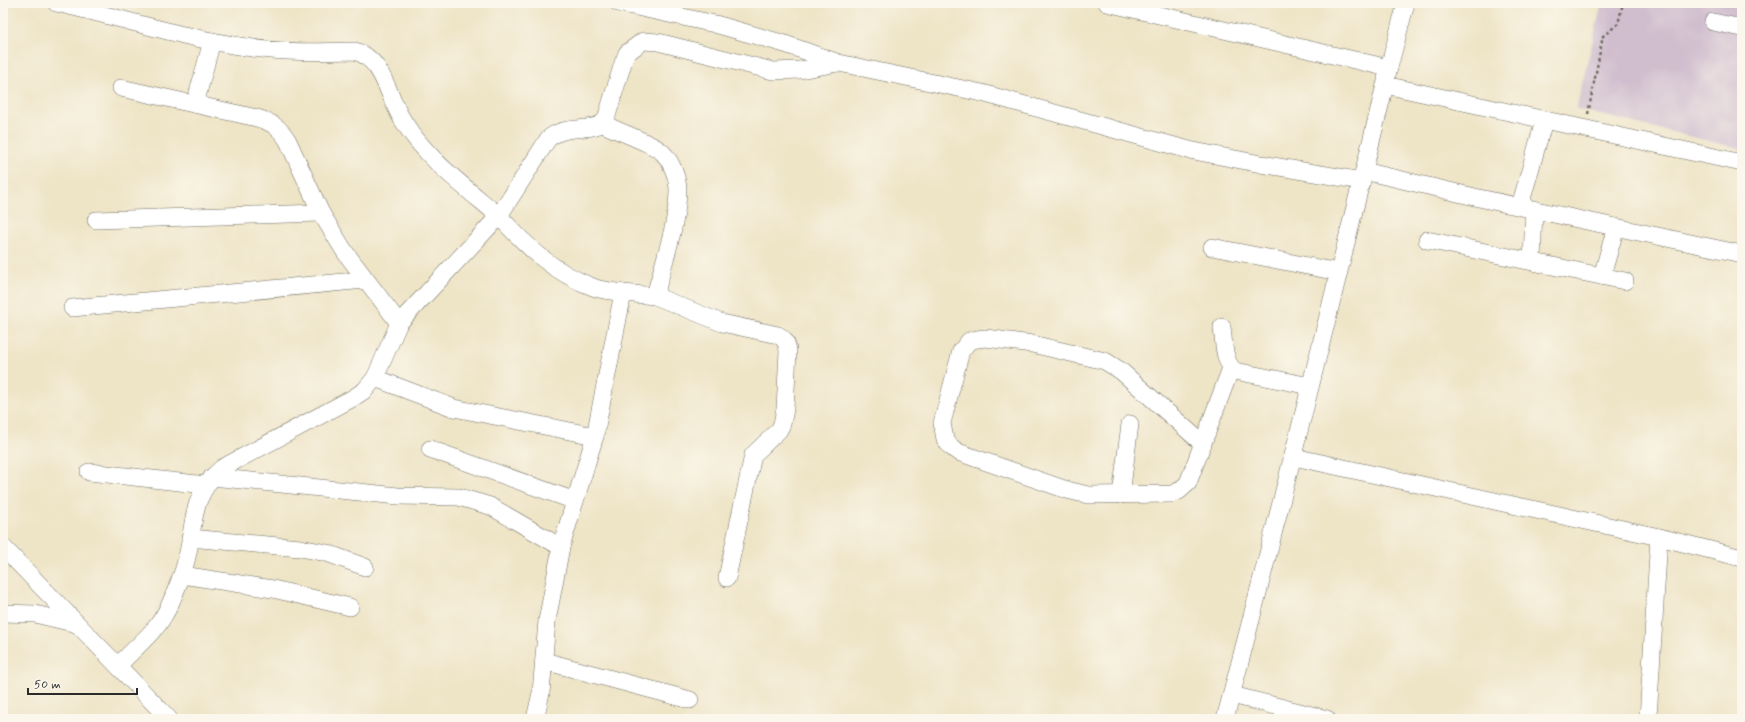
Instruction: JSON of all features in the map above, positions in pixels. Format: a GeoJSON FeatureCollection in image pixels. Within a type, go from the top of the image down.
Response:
{"type":"FeatureCollection","features":[{"type":"Feature","properties":{"kind":"street"},"geometry":{"type":"LineString","coordinates":[[56,3],[212,41],[245,47],[287,52],[355,51],[364,53],[379,69],[394,105],[418,143],[437,162],[499,216],[526,245],[544,261],[594,288],[655,296],[722,323],[783,337],[788,351],[785,409],[783,419],[779,430],[753,455],[727,578]]}},
{"type":"Feature","properties":{"kind":"street"},"geometry":{"type":"LineString","coordinates":[[618,3],[715,24],[785,44],[839,63],[982,93],[1189,150],[1260,164],[1363,176],[1616,226],[1742,254]]}},
{"type":"Feature","properties":{"kind":"street"},"geometry":{"type":"LineString","coordinates":[[1106,3],[1389,68]]}},
{"type":"Feature","properties":{"kind":"street"},"geometry":{"type":"LineString","coordinates":[[1225,719],[1294,457],[1338,272],[1406,3]]}},
{"type":"Feature","properties":{"kind":"street"},"geometry":{"type":"LineString","coordinates":[[1713,22],[1742,28]]}},
{"type":"Feature","properties":{"kind":"street"},"geometry":{"type":"LineString","coordinates":[[195,104],[212,41]]}},
{"type":"Feature","properties":{"kind":"street"},"geometry":{"type":"LineString","coordinates":[[603,124],[606,119],[627,53],[643,41],[658,42],[773,71],[800,70],[839,63]]}},
{"type":"Feature","properties":{"kind":"street"},"geometry":{"type":"LineString","coordinates":[[1385,85],[1742,164]]}},
{"type":"Feature","properties":{"kind":"street"},"geometry":{"type":"LineString","coordinates":[[121,88],[257,118],[275,124],[282,131],[288,141],[321,213],[344,252],[399,323]]}},
{"type":"Feature","properties":{"kind":"street"},"geometry":{"type":"LineString","coordinates":[[1532,261],[1527,208],[1544,121]]}},
{"type":"Feature","properties":{"kind":"street"},"geometry":{"type":"LineString","coordinates":[[118,666],[157,626],[168,607],[182,575],[198,499],[209,481],[222,468],[353,398],[365,390],[375,378],[399,323],[499,216],[548,139],[553,135],[565,129],[593,127],[603,124],[658,149],[667,157],[676,178],[678,190],[674,224],[655,296]]}},
{"type":"Feature","properties":{"kind":"street"},"geometry":{"type":"LineString","coordinates":[[96,220],[321,213]]}},
{"type":"Feature","properties":{"kind":"street"},"geometry":{"type":"LineString","coordinates":[[1602,276],[1616,226]]}},
{"type":"Feature","properties":{"kind":"street"},"geometry":{"type":"LineString","coordinates":[[1427,240],[1626,281]]}},
{"type":"Feature","properties":{"kind":"street"},"geometry":{"type":"LineString","coordinates":[[1212,247],[1338,272]]}},
{"type":"Feature","properties":{"kind":"street"},"geometry":{"type":"LineString","coordinates":[[72,308],[365,280]]}},
{"type":"Feature","properties":{"kind":"street"},"geometry":{"type":"LineString","coordinates":[[535,719],[541,693],[547,621],[561,547],[595,436],[623,293]]}},
{"type":"Feature","properties":{"kind":"street"},"geometry":{"type":"LineString","coordinates":[[1222,327],[1226,356],[1231,368],[1241,373],[1310,386]]}},
{"type":"Feature","properties":{"kind":"street"},"geometry":{"type":"LineString","coordinates":[[1203,444],[1121,371],[1105,361],[1032,344],[986,338],[969,341],[961,351],[942,423],[945,440],[958,452],[1066,490],[1088,495],[1172,494],[1179,491],[1188,483],[1203,444],[1231,368]]}},
{"type":"Feature","properties":{"kind":"street"},"geometry":{"type":"LineString","coordinates":[[375,378],[454,408],[595,436]]}},
{"type":"Feature","properties":{"kind":"street"},"geometry":{"type":"LineString","coordinates":[[1121,495],[1130,424]]}},
{"type":"Feature","properties":{"kind":"street"},"geometry":{"type":"LineString","coordinates":[[430,449],[575,502]]}},
{"type":"Feature","properties":{"kind":"street"},"geometry":{"type":"LineString","coordinates":[[1294,457],[1659,537],[1742,558]]}},
{"type":"Feature","properties":{"kind":"street"},"geometry":{"type":"LineString","coordinates":[[89,472],[398,496],[459,497],[490,506],[561,547]]}},
{"type":"Feature","properties":{"kind":"street"},"geometry":{"type":"LineString","coordinates":[[1648,719],[1659,537]]}},
{"type":"Feature","properties":{"kind":"street"},"geometry":{"type":"LineString","coordinates":[[190,538],[300,548],[327,553],[365,567]]}},
{"type":"Feature","properties":{"kind":"street"},"geometry":{"type":"LineString","coordinates":[[3,547],[76,624],[170,719]]}},
{"type":"Feature","properties":{"kind":"street"},"geometry":{"type":"LineString","coordinates":[[182,575],[273,590],[350,607]]}},
{"type":"Feature","properties":{"kind":"street"},"geometry":{"type":"LineString","coordinates":[[3,613],[10,612],[35,614],[76,624]]}},
{"type":"Feature","properties":{"kind":"street"},"geometry":{"type":"LineString","coordinates":[[544,661],[690,700]]}},
{"type":"Feature","properties":{"kind":"street"},"geometry":{"type":"LineString","coordinates":[[1232,695],[1327,719]]}},
{"type":"Feature","properties":{"kind":"path"},"geometry":{"type":"LineString","coordinates":[[1585,129],[1603,36],[1618,24],[1623,3]]}},
{"type":"Feature","properties":{"kind":"shaded area"},"geometry":{"type":"Polygon","coordinates":[[[1602,3],[1742,3],[1742,149],[1576,109],[1602,3]]]}}]}
